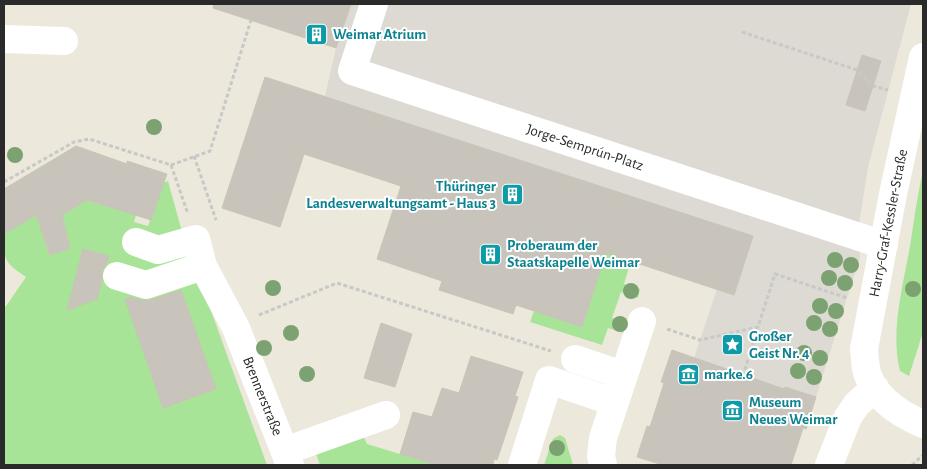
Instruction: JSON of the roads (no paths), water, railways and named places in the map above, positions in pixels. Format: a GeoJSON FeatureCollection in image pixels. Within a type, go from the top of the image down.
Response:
{"type":"FeatureCollection","features":[{"type":"Feature","properties":{"kind":"street","name":"Jorge-Semprún-Platz"},"geometry":{"type":"LineString","coordinates":[[374,4],[352,71],[884,245]]}},
{"type":"Feature","properties":{"kind":"street"},"geometry":{"type":"LineString","coordinates":[[4,39],[64,41]]}},
{"type":"Feature","properties":{"kind":"street","name":"Harry-Graf-Kessler-Straße"},"geometry":{"type":"LineString","coordinates":[[875,388],[867,372],[864,349],[923,57]]}},
{"type":"Feature","properties":{"kind":"street","name":"Brennerstraße"},"geometry":{"type":"LineString","coordinates":[[136,242],[158,250],[196,239],[203,266],[242,324],[287,458]]}},
{"type":"Feature","properties":{"kind":"street"},"geometry":{"type":"LineString","coordinates":[[117,276],[146,285],[203,266]]}},
{"type":"Feature","properties":{"kind":"street"},"geometry":{"type":"LineString","coordinates":[[603,465],[601,456],[603,438],[642,321]]}},
{"type":"Feature","properties":{"kind":"street"},"geometry":{"type":"LineString","coordinates":[[575,359],[623,375]]}},
{"type":"Feature","properties":{"kind":"street"},"geometry":{"type":"LineString","coordinates":[[522,465],[549,380],[614,402]]}},
{"type":"Feature","properties":{"kind":"street"},"geometry":{"type":"LineString","coordinates":[[829,465],[848,417],[857,404],[875,388],[885,402],[905,416],[923,424]]}},
{"type":"Feature","properties":{"kind":"street"},"geometry":{"type":"LineString","coordinates":[[287,458],[386,415]]}},
{"type":"Feature","properties":{"kind":"place","name":"Weimar Atrium"},"geometry":{"type":"Point","coordinates":[317,34]}},
{"type":"Feature","properties":{"kind":"place","name":"Thüringer Landesverwaltungsamt - Haus 3"},"geometry":{"type":"Point","coordinates":[512,195]}},
{"type":"Feature","properties":{"kind":"place","name":"Proberaum der Staatskapelle Weimar"},"geometry":{"type":"Point","coordinates":[491,254]}},
{"type":"Feature","properties":{"kind":"place","name":"Großer Geist Nr. 4"},"geometry":{"type":"Point","coordinates":[733,345]}},
{"type":"Feature","properties":{"kind":"place","name":"marke.6"},"geometry":{"type":"Point","coordinates":[688,374]}},
{"type":"Feature","properties":{"kind":"place","name":"Museum Neues Weimar"},"geometry":{"type":"Point","coordinates":[733,411]}}]}
